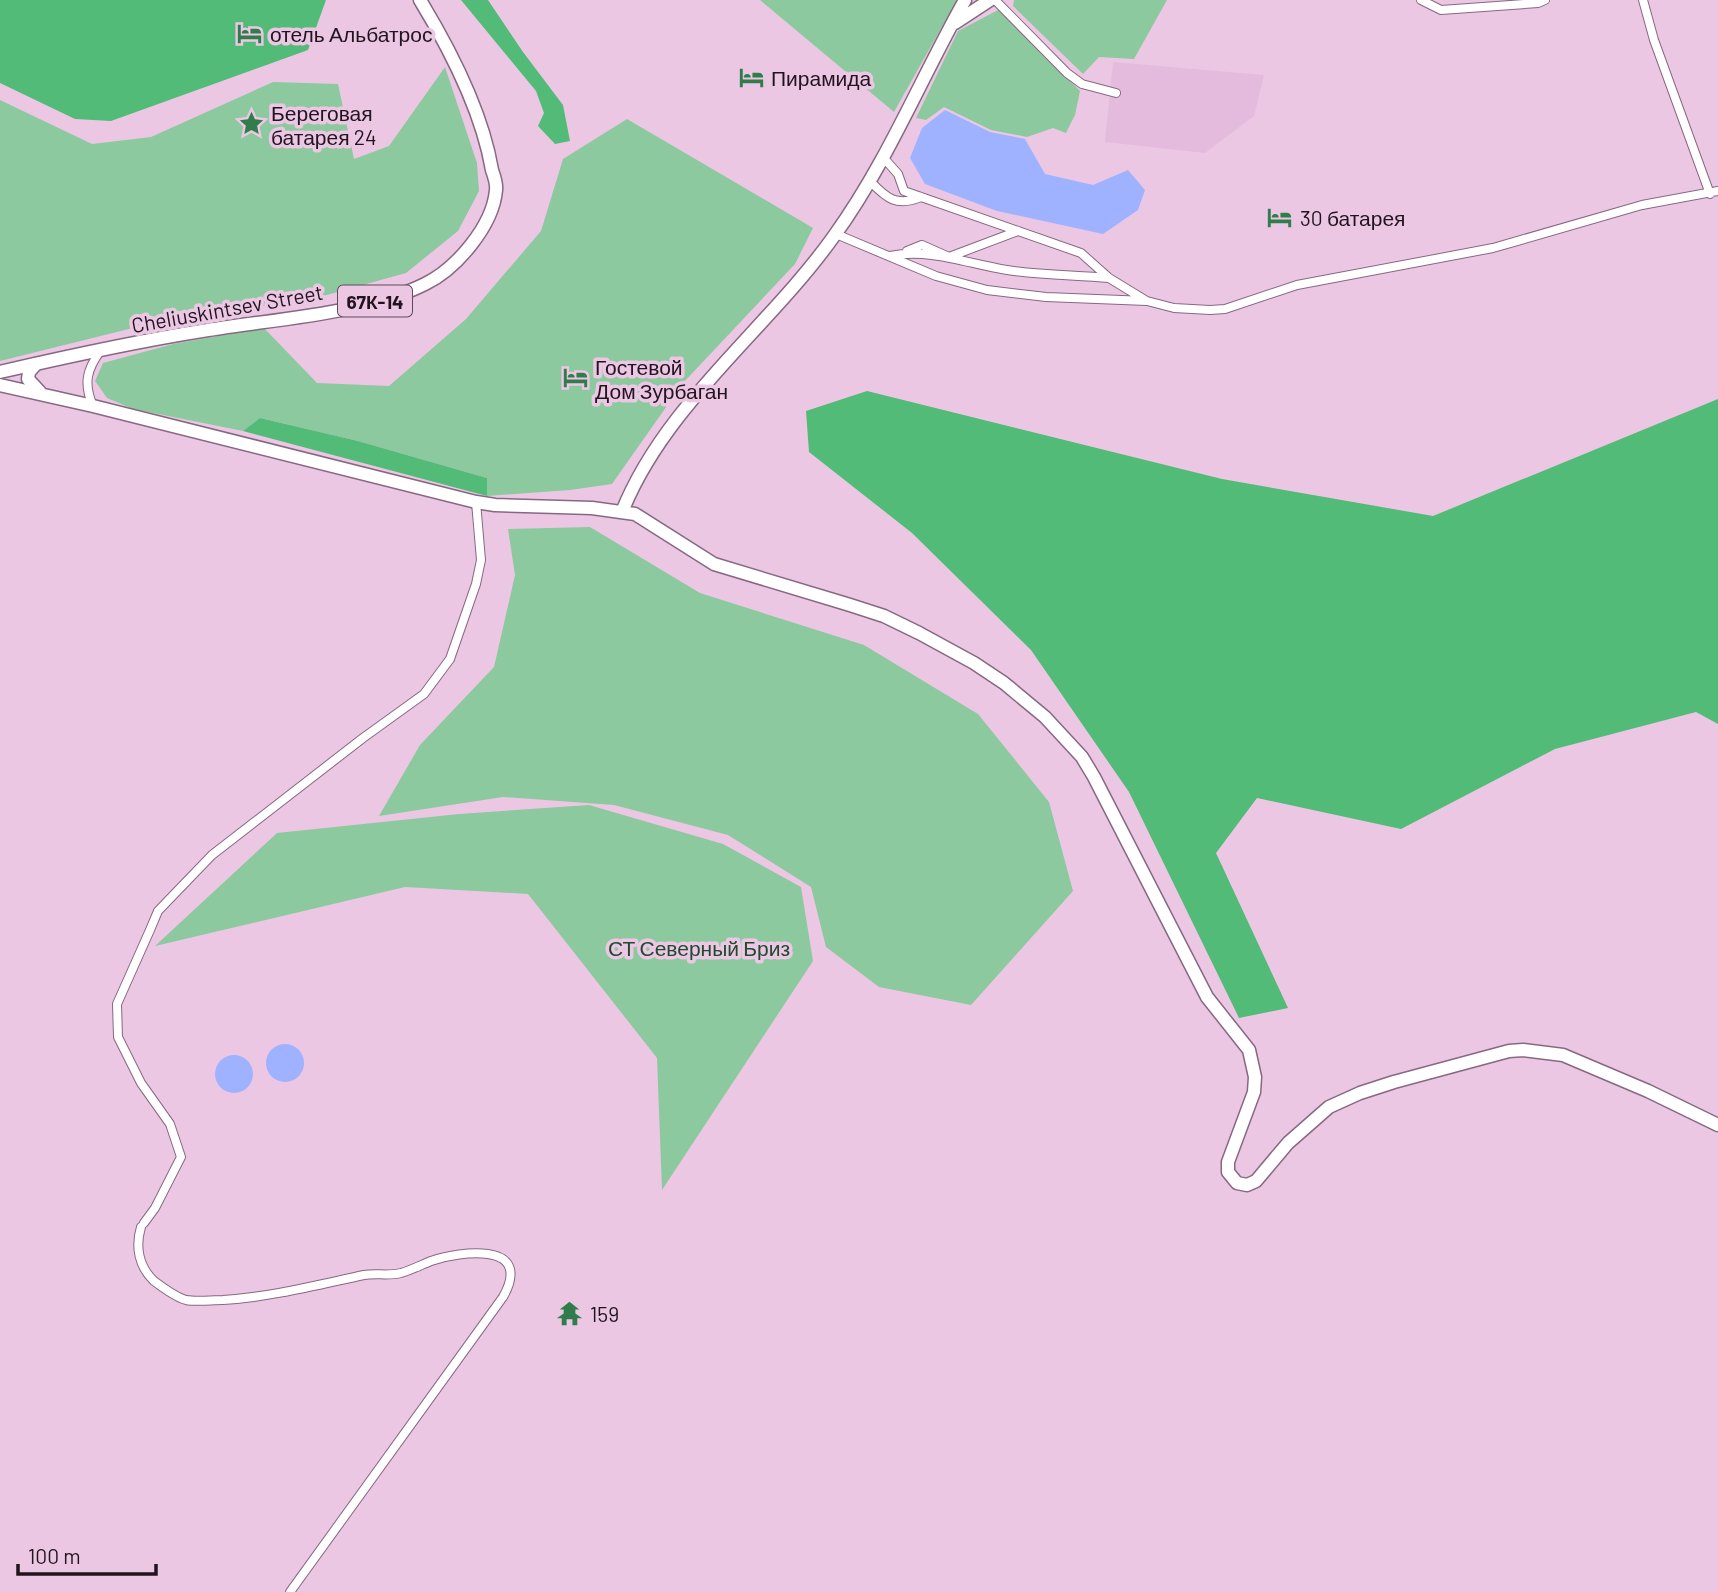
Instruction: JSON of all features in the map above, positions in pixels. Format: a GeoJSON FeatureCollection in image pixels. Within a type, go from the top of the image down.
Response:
{"type":"FeatureCollection","features":[{"type":"Feature","properties":{"kind":"main road","name":"Cheliuskintsev Street"},"geometry":{"type":"LineString","coordinates":[[6,371],[101,350],[380,300],[426,284],[461,258],[486,223],[496,190],[487,140],[461,79],[420,0]]}},
{"type":"Feature","properties":{"kind":"main road"},"geometry":{"type":"LineString","coordinates":[[592,508],[618,499],[635,480],[698,394],[804,275],[836,233],[870,181],[965,0]]}},
{"type":"Feature","properties":{"kind":"main road"},"geometry":{"type":"LineString","coordinates":[[949,28],[963,15],[990,0]]}},
{"type":"Feature","properties":{"kind":"main road"},"geometry":{"type":"LineString","coordinates":[[36,364],[29,372],[28,379],[43,394]]}},
{"type":"Feature","properties":{"kind":"main road"},"geometry":{"type":"LineString","coordinates":[[6,371],[17,382],[43,394]]}},
{"type":"Feature","properties":{"kind":"main road"},"geometry":{"type":"LineString","coordinates":[[0,386],[93,405],[476,502],[592,508],[635,514],[713,564],[884,616],[919,633],[1004,683],[1062,734],[1082,757],[1207,997],[1249,1051],[1254,1065],[1254,1092],[1228,1162],[1228,1172],[1237,1183],[1247,1185],[1256,1181],[1288,1143],[1329,1107],[1394,1082],[1509,1051],[1563,1055],[1718,1125]]}},
{"type":"Feature","properties":{"kind":"main road"},"geometry":{"type":"LineString","coordinates":[[622,512],[635,480]]}},
{"type":"Feature","properties":{"kind":"main road"},"geometry":{"type":"LineString","coordinates":[[635,480],[635,502],[667,533]]}},
{"type":"Feature","properties":{"kind":"street"},"geometry":{"type":"LineString","coordinates":[[995,0],[1067,74],[1082,84],[1116,93]]}},
{"type":"Feature","properties":{"kind":"street"},"geometry":{"type":"LineString","coordinates":[[1421,0],[1441,10],[1527,4],[1545,0]]}},
{"type":"Feature","properties":{"kind":"street"},"geometry":{"type":"LineString","coordinates":[[836,233],[936,276],[986,290],[1046,298],[1147,301],[1174,308],[1225,309],[1297,285],[1493,248],[1642,205],[1714,193],[1654,40],[1643,0]]}},
{"type":"Feature","properties":{"kind":"street"},"geometry":{"type":"LineString","coordinates":[[882,156],[898,174],[904,191],[1081,253],[1109,278],[1147,301]]}},
{"type":"Feature","properties":{"kind":"street"},"geometry":{"type":"LineString","coordinates":[[870,181],[886,198],[907,203],[921,197]]}},
{"type":"Feature","properties":{"kind":"street"},"geometry":{"type":"LineString","coordinates":[[949,257],[1018,231]]}},
{"type":"Feature","properties":{"kind":"street"},"geometry":{"type":"LineString","coordinates":[[889,256],[922,245],[949,257],[1006,270],[1109,278]]}},
{"type":"Feature","properties":{"kind":"street"},"geometry":{"type":"LineString","coordinates":[[93,405],[86,384],[89,367],[101,350]]}},
{"type":"Feature","properties":{"kind":"street"},"geometry":{"type":"LineString","coordinates":[[290,1592],[503,1297],[510,1283],[511,1270],[506,1262],[494,1255],[458,1256],[431,1261],[389,1275],[368,1275],[310,1289],[230,1299],[186,1300],[157,1283],[146,1273],[139,1254],[138,1241],[142,1225],[155,1208],[181,1157],[170,1124],[141,1083],[118,1037],[117,1004],[158,911],[212,855],[424,694],[450,659],[476,584],[481,560],[476,502]]}},
{"type":"Feature","properties":{"kind":"shaded area"},"geometry":{"type":"Polygon","coordinates":[[[1113,62],[1264,75],[1254,116],[1205,153],[1105,142],[1113,62]]]}},
{"type":"Feature","properties":{"kind":"green space"},"geometry":{"type":"Polygon","coordinates":[[[0,0],[326,0],[308,50],[111,121],[75,119],[0,83],[0,0]]]}},
{"type":"Feature","properties":{"kind":"green space"},"geometry":{"type":"Polygon","coordinates":[[[461,0],[488,0],[563,105],[570,141],[555,144],[538,126],[544,113],[536,91],[461,0]]]}},
{"type":"Feature","properties":{"kind":"green space"},"geometry":{"type":"Polygon","coordinates":[[[760,0],[957,0],[894,112],[760,0]]]}},
{"type":"Feature","properties":{"kind":"green space"},"geometry":{"type":"Polygon","coordinates":[[[1014,0],[1167,0],[1134,59],[1099,57],[1083,74],[1013,6],[1014,0]]]}},
{"type":"Feature","properties":{"kind":"green space"},"geometry":{"type":"Polygon","coordinates":[[[1000,9],[1080,91],[1075,115],[1066,133],[1053,128],[1027,137],[991,130],[944,107],[926,120],[916,118],[958,31],[1000,9]]]}},
{"type":"Feature","properties":{"kind":"green space"},"geometry":{"type":"Polygon","coordinates":[[[445,67],[477,163],[479,191],[458,231],[406,273],[316,298],[145,325],[0,361],[0,100],[92,144],[151,137],[273,82],[338,84],[354,159],[389,146],[445,67]]]}},
{"type":"Feature","properties":{"kind":"green space"},"geometry":{"type":"Polygon","coordinates":[[[627,119],[813,228],[795,264],[683,383],[612,484],[487,496],[487,478],[358,441],[260,418],[243,431],[133,409],[107,398],[95,381],[103,363],[173,344],[264,328],[317,383],[389,386],[466,319],[541,231],[563,159],[627,119]]]}},
{"type":"Feature","properties":{"kind":"green space"},"geometry":{"type":"Polygon","coordinates":[[[867,391],[1222,479],[1433,516],[1718,399],[1718,724],[1696,712],[1555,749],[1401,829],[1257,798],[1216,853],[1288,1008],[1239,1018],[1129,792],[1031,650],[912,533],[809,452],[806,411],[867,391]]]}},
{"type":"Feature","properties":{"kind":"green space"},"geometry":{"type":"Polygon","coordinates":[[[260,418],[358,441],[487,478],[487,496],[243,431],[260,418]]]}},
{"type":"Feature","properties":{"kind":"green space"},"geometry":{"type":"Polygon","coordinates":[[[590,527],[700,593],[864,645],[978,714],[1049,802],[1073,891],[971,1005],[879,987],[826,947],[811,887],[728,835],[614,805],[503,797],[379,816],[420,745],[494,667],[515,575],[508,529],[590,527]]]}},
{"type":"Feature","properties":{"kind":"green space","name":"СТ Северный Бриз"},"geometry":{"type":"Polygon","coordinates":[[[589,805],[723,844],[801,887],[813,961],[662,1190],[657,1058],[528,894],[405,887],[155,946],[277,833],[459,814],[589,805]]]}},
{"type":"Feature","properties":{"kind":"water"},"geometry":{"type":"Polygon","coordinates":[[[945,110],[990,132],[1025,139],[1045,174],[1093,185],[1128,170],[1145,190],[1138,210],[1103,234],[997,211],[925,184],[910,158],[922,128],[945,110]]]}},
{"type":"Feature","properties":{"kind":"water"},"geometry":{"type":"Polygon","coordinates":[[[285,1044],[299,1049],[304,1063],[299,1077],[285,1082],[271,1077],[266,1063],[271,1049],[285,1044]]]}},
{"type":"Feature","properties":{"kind":"water"},"geometry":{"type":"Polygon","coordinates":[[[234,1055],[248,1060],[253,1074],[248,1088],[234,1093],[220,1088],[215,1074],[220,1060],[234,1055]]]}},
{"type":"Feature","properties":{"kind":"place","name":"отель Альбатрос"},"geometry":{"type":"Point","coordinates":[250,33]}},
{"type":"Feature","properties":{"kind":"place","name":"Пирамида"},"geometry":{"type":"Point","coordinates":[751,77]}},
{"type":"Feature","properties":{"kind":"place","name":"Береговая батарея 24"},"geometry":{"type":"Point","coordinates":[251,124]}},
{"type":"Feature","properties":{"kind":"place","name":"30 батарея"},"geometry":{"type":"Point","coordinates":[1280,217]}},
{"type":"Feature","properties":{"kind":"place","name":"Гостевой Дом Зурбаган"},"geometry":{"type":"Point","coordinates":[575,378]}},
{"type":"Feature","properties":{"kind":"place","name":"159"},"geometry":{"type":"Point","coordinates":[570,1313]}}]}
